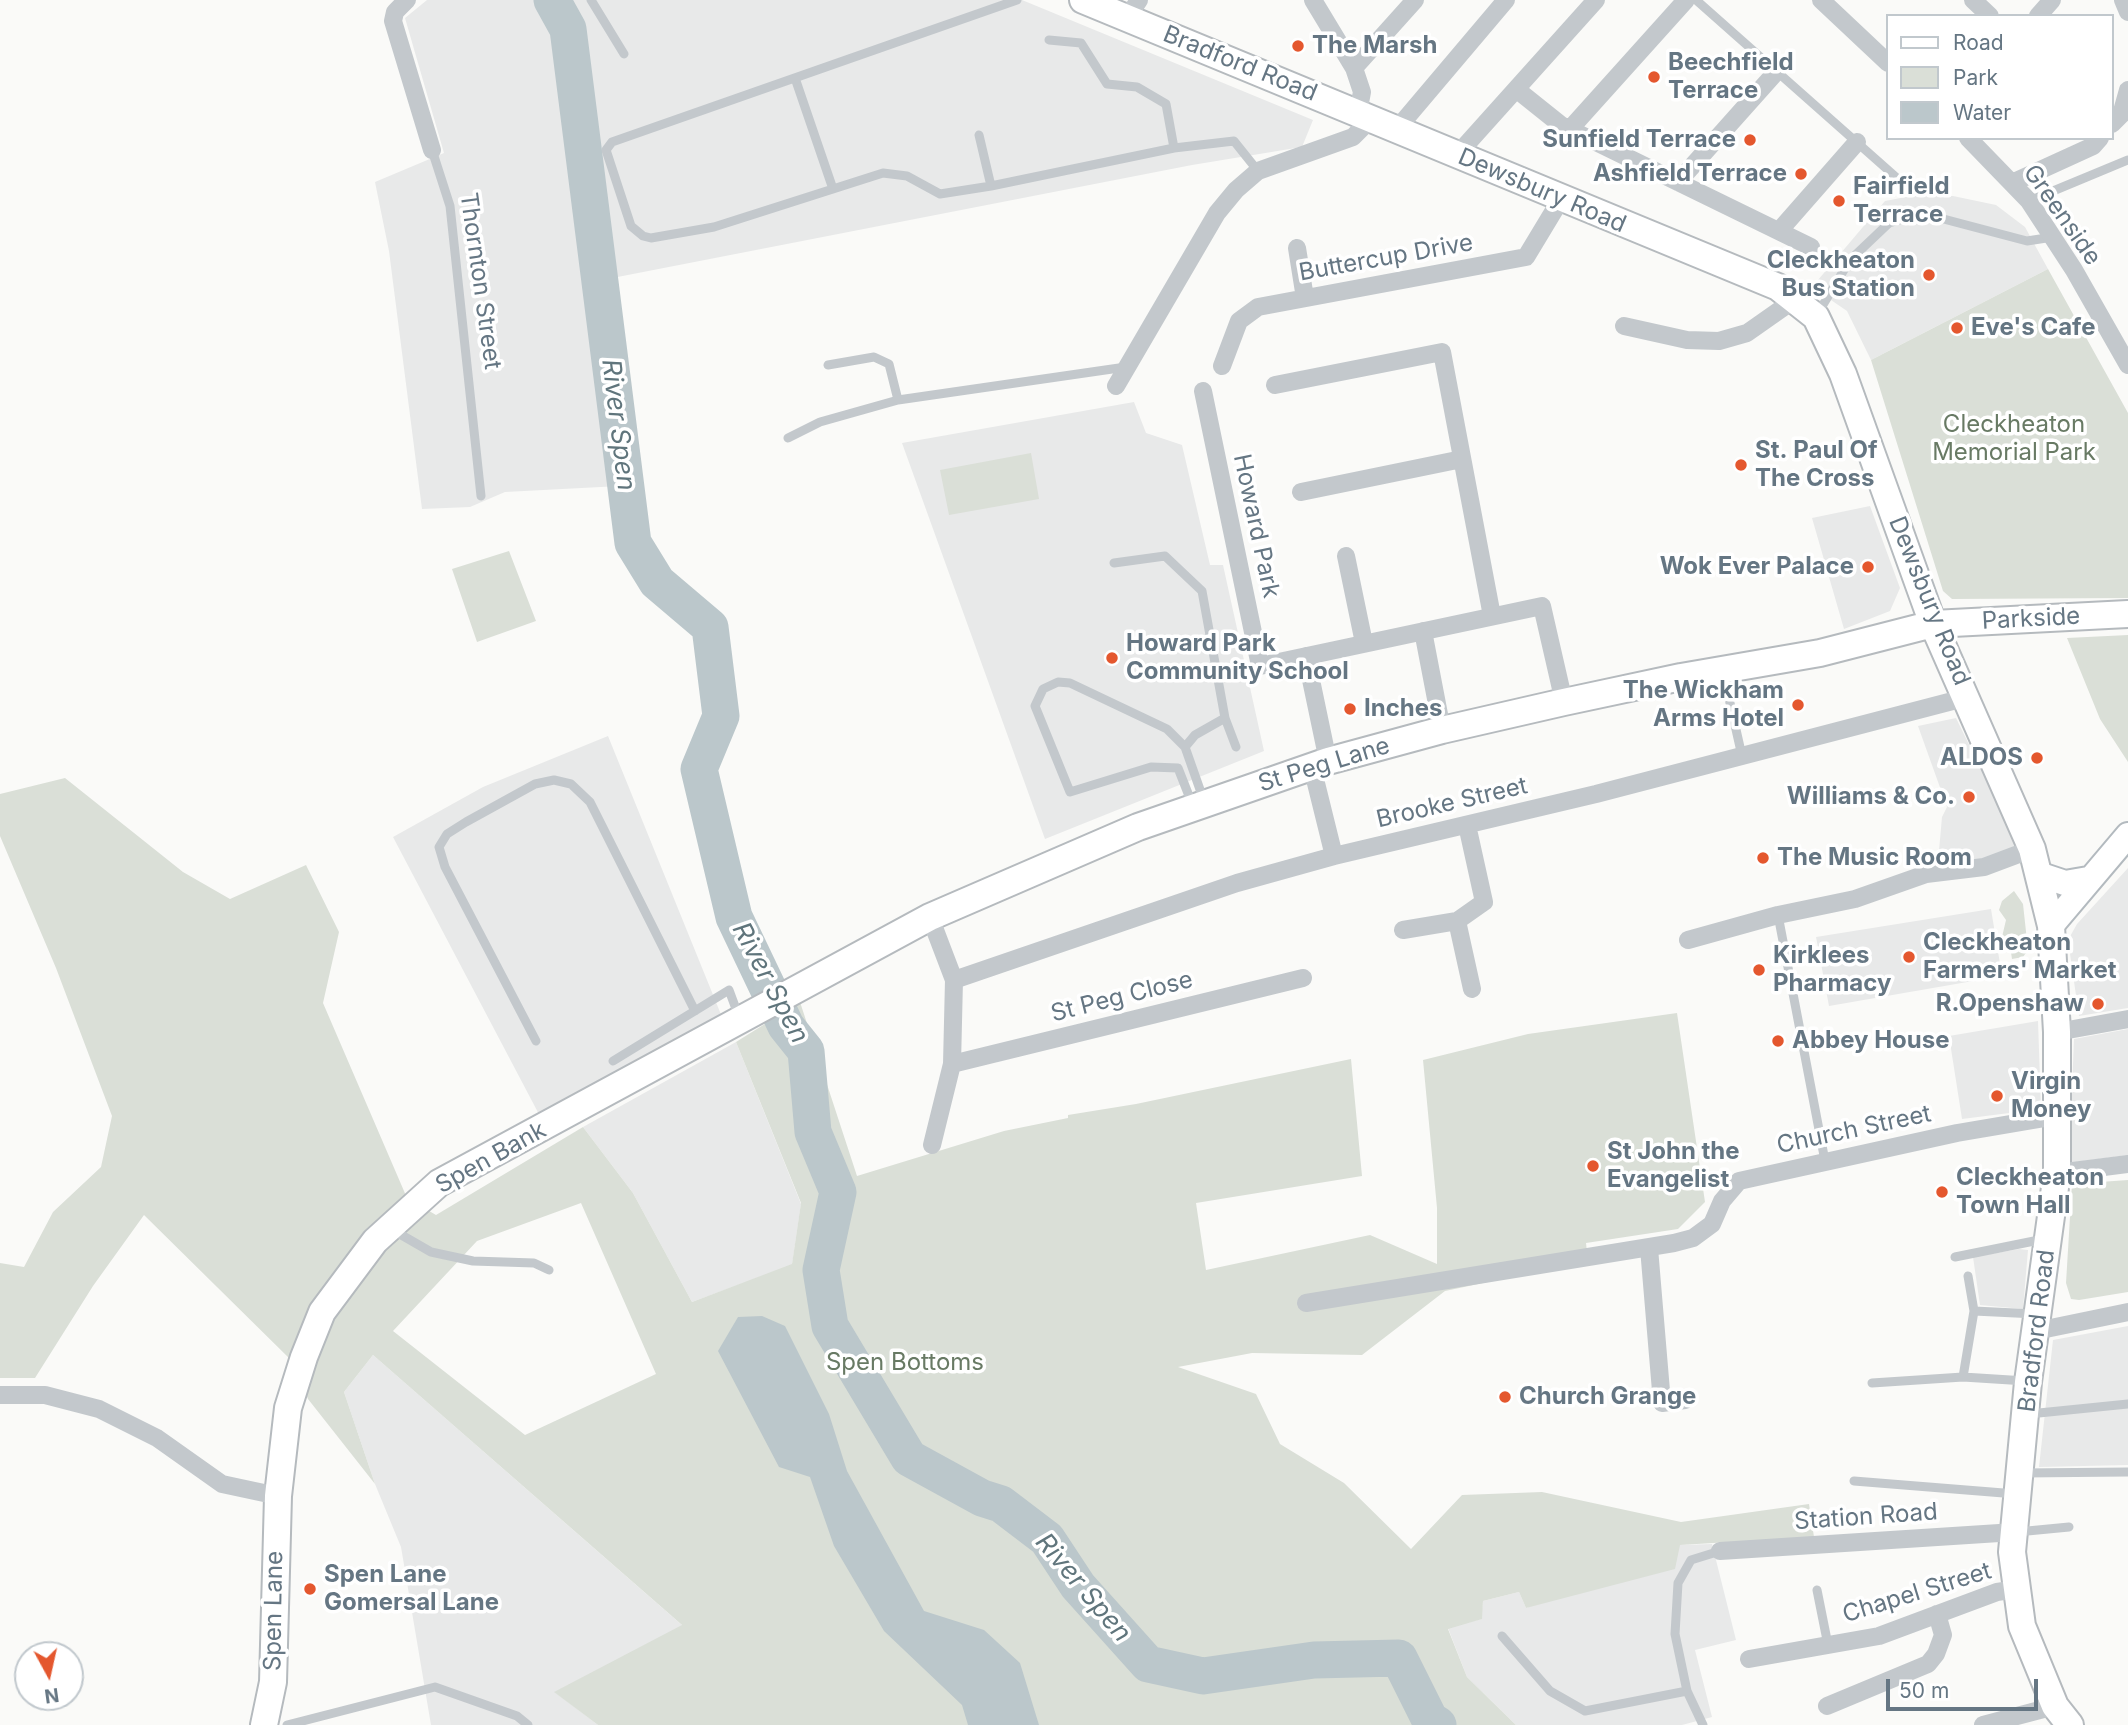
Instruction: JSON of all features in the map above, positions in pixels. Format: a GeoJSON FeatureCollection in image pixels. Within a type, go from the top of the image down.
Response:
{"type":"FeatureCollection","features":[{"type":"Feature","properties":{"kind":"main road","name":"Bradford Road"},"geometry":{"type":"LineString","coordinates":[[1083,0],[1133,9],[1396,130]]}},
{"type":"Feature","properties":{"kind":"main road","name":"Dewsbury Road"},"geometry":{"type":"LineString","coordinates":[[1396,130],[1778,287],[1816,317],[1843,374],[1933,624],[1968,697],[2035,862],[2051,926]]}},
{"type":"Feature","properties":{"kind":"main road","name":"Parkside"},"geometry":{"type":"LineString","coordinates":[[1933,624],[2128,614]]}},
{"type":"Feature","properties":{"kind":"main road","name":"St Peg Lane"},"geometry":{"type":"LineString","coordinates":[[745,1016],[930,917],[1138,827],[1320,764],[1442,730],[1563,702],[1723,669],[1820,653],[1933,624]]}},
{"type":"Feature","properties":{"kind":"main road","name":"Bradford Road"},"geometry":{"type":"LineString","coordinates":[[2051,926],[2057,1032],[2057,1173],[2028,1381],[2012,1552],[2022,1626],[2063,1715]]}},
{"type":"Feature","properties":{"kind":"main road","name":"Spen Bank"},"geometry":{"type":"LineString","coordinates":[[278,1496],[288,1408],[322,1312],[375,1241],[439,1183],[745,1016]]}},
{"type":"Feature","properties":{"kind":"main road","name":"Spen Lane"},"geometry":{"type":"LineString","coordinates":[[264,1725],[273,1682],[278,1496]]}},
{"type":"Feature","properties":{"kind":"street","name":"Thornton Street"},"geometry":{"type":"LineString","coordinates":[[407,0],[395,12],[393,21],[432,150]]}},
{"type":"Feature","properties":{"kind":"street"},"geometry":{"type":"LineString","coordinates":[[1116,386],[1217,213],[1236,190],[1258,171],[1353,137],[1365,116],[1362,92],[1354,68],[1313,0]]}},
{"type":"Feature","properties":{"kind":"street"},"geometry":{"type":"LineString","coordinates":[[1354,68],[1415,0]]}},
{"type":"Feature","properties":{"kind":"street"},"geometry":{"type":"LineString","coordinates":[[1396,130],[1506,0]]}},
{"type":"Feature","properties":{"kind":"street"},"geometry":{"type":"LineString","coordinates":[[1457,156],[1596,0]]}},
{"type":"Feature","properties":{"kind":"street"},"geometry":{"type":"LineString","coordinates":[[1570,129],[1686,0]]}},
{"type":"Feature","properties":{"kind":"street"},"geometry":{"type":"LineString","coordinates":[[1821,0],[1886,61]]}},
{"type":"Feature","properties":{"kind":"street"},"geometry":{"type":"LineString","coordinates":[[1973,0],[1988,14]]}},
{"type":"Feature","properties":{"kind":"street"},"geometry":{"type":"LineString","coordinates":[[2040,14],[2052,0]]}},
{"type":"Feature","properties":{"kind":"street"},"geometry":{"type":"LineString","coordinates":[[2123,0],[2128,12]]}},
{"type":"Feature","properties":{"kind":"street"},"geometry":{"type":"LineString","coordinates":[[1678,182],[1777,72]]}},
{"type":"Feature","properties":{"kind":"street"},"geometry":{"type":"LineString","coordinates":[[1516,89],[1570,129],[1811,247]]}},
{"type":"Feature","properties":{"kind":"street"},"geometry":{"type":"LineString","coordinates":[[2120,118],[2128,90]]}},
{"type":"Feature","properties":{"kind":"street","name":"Greenside"},"geometry":{"type":"LineString","coordinates":[[1970,140],[2029,201],[2128,363]]}},
{"type":"Feature","properties":{"kind":"street"},"geometry":{"type":"LineString","coordinates":[[2012,183],[2092,146],[2098,140]]}},
{"type":"Feature","properties":{"kind":"street"},"geometry":{"type":"LineString","coordinates":[[1779,231],[1857,142]]}},
{"type":"Feature","properties":{"kind":"street","name":"Buttercup Drive"},"geometry":{"type":"LineString","coordinates":[[1222,366],[1239,321],[1258,307],[1526,257],[1561,200]]}},
{"type":"Feature","properties":{"kind":"street"},"geometry":{"type":"LineString","coordinates":[[1297,248],[1305,298]]}},
{"type":"Feature","properties":{"kind":"street"},"geometry":{"type":"LineString","coordinates":[[1624,326],[1687,340],[1719,341],[1747,333],[1794,300]]}},
{"type":"Feature","properties":{"kind":"street"},"geometry":{"type":"LineString","coordinates":[[1275,385],[1441,352],[1492,616]]}},
{"type":"Feature","properties":{"kind":"street","name":"Howard Park"},"geometry":{"type":"LineString","coordinates":[[1203,391],[1260,666],[1542,606],[1563,702]]}},
{"type":"Feature","properties":{"kind":"street","name":"Howard Park"},"geometry":{"type":"LineString","coordinates":[[1301,492],[1462,459]]}},
{"type":"Feature","properties":{"kind":"street"},"geometry":{"type":"LineString","coordinates":[[1346,556],[1364,643]]}},
{"type":"Feature","properties":{"kind":"street"},"geometry":{"type":"LineString","coordinates":[[1423,631],[1442,730]]}},
{"type":"Feature","properties":{"kind":"street"},"geometry":{"type":"LineString","coordinates":[[1306,656],[1334,856]]}},
{"type":"Feature","properties":{"kind":"street","name":"Brooke Street"},"geometry":{"type":"LineString","coordinates":[[954,980],[1237,883],[1334,856],[1742,756],[1968,697]]}},
{"type":"Feature","properties":{"kind":"street"},"geometry":{"type":"LineString","coordinates":[[1402,930],[1457,921],[1484,902],[1466,825]]}},
{"type":"Feature","properties":{"kind":"street"},"geometry":{"type":"LineString","coordinates":[[2051,926],[2088,879],[2128,835]]}},
{"type":"Feature","properties":{"kind":"street"},"geometry":{"type":"LineString","coordinates":[[1688,940],[1778,915],[1855,898],[1926,874],[2035,862],[2064,883],[2088,879]]}},
{"type":"Feature","properties":{"kind":"street"},"geometry":{"type":"LineString","coordinates":[[930,917],[954,980],[952,1064],[932,1144]]}},
{"type":"Feature","properties":{"kind":"street"},"geometry":{"type":"LineString","coordinates":[[1457,921],[1472,989]]}},
{"type":"Feature","properties":{"kind":"street","name":"St Peg Close"},"geometry":{"type":"LineString","coordinates":[[952,1064],[1303,978]]}},
{"type":"Feature","properties":{"kind":"street"},"geometry":{"type":"LineString","coordinates":[[2057,1032],[2128,1019]]}},
{"type":"Feature","properties":{"kind":"street","name":"Church Street"},"geometry":{"type":"LineString","coordinates":[[1306,1303],[1649,1248],[1693,1237],[1712,1224],[1722,1201],[1739,1181],[1957,1133],[2057,1116]]}},
{"type":"Feature","properties":{"kind":"street"},"geometry":{"type":"LineString","coordinates":[[2057,1173],[2128,1164]]}},
{"type":"Feature","properties":{"kind":"street"},"geometry":{"type":"LineString","coordinates":[[1649,1248],[1662,1403],[1685,1400]]}},
{"type":"Feature","properties":{"kind":"street"},"geometry":{"type":"LineString","coordinates":[[2037,1323],[2128,1312]]}},
{"type":"Feature","properties":{"kind":"street"},"geometry":{"type":"LineString","coordinates":[[0,1395],[45,1395],[99,1409],[157,1438],[222,1484],[278,1496]]}},
{"type":"Feature","properties":{"kind":"street","name":"Station Road"},"geometry":{"type":"LineString","coordinates":[[1720,1551],[2015,1532]]}},
{"type":"Feature","properties":{"kind":"street","name":"Chapel Street"},"geometry":{"type":"LineString","coordinates":[[1749,1659],[1878,1636],[1997,1592],[2017,1589]]}},
{"type":"Feature","properties":{"kind":"street"},"geometry":{"type":"LineString","coordinates":[[1827,1706],[1933,1660],[1942,1635],[1937,1614]]}},
{"type":"Feature","properties":{"kind":"street"},"geometry":{"type":"LineString","coordinates":[[1983,1725],[2063,1715]]}},
{"type":"Feature","properties":{"kind":"lane"},"geometry":{"type":"LineString","coordinates":[[592,0],[624,54]]}},
{"type":"Feature","properties":{"kind":"lane"},"geometry":{"type":"LineString","coordinates":[[1017,0],[608,146],[607,155],[631,226],[643,236],[651,237],[714,227],[883,173],[907,176],[940,194],[1174,148],[1234,141],[1258,171]]}},
{"type":"Feature","properties":{"kind":"lane"},"geometry":{"type":"LineString","coordinates":[[1696,0],[1897,178]]}},
{"type":"Feature","properties":{"kind":"lane"},"geometry":{"type":"LineString","coordinates":[[1049,40],[1081,43],[1107,85],[1137,87],[1166,104],[1174,148]]}},
{"type":"Feature","properties":{"kind":"lane"},"geometry":{"type":"LineString","coordinates":[[795,78],[833,189]]}},
{"type":"Feature","properties":{"kind":"lane"},"geometry":{"type":"LineString","coordinates":[[979,135],[991,186]]}},
{"type":"Feature","properties":{"kind":"lane","name":"Thornton Street"},"geometry":{"type":"LineString","coordinates":[[432,150],[450,206],[481,496]]}},
{"type":"Feature","properties":{"kind":"lane"},"geometry":{"type":"LineString","coordinates":[[2029,201],[2128,160]]}},
{"type":"Feature","properties":{"kind":"lane"},"geometry":{"type":"LineString","coordinates":[[1816,317],[1850,260],[1889,223],[1910,217],[1936,217],[2027,241],[2053,237]]}},
{"type":"Feature","properties":{"kind":"lane"},"geometry":{"type":"LineString","coordinates":[[828,365],[874,357],[889,363],[898,400]]}},
{"type":"Feature","properties":{"kind":"lane"},"geometry":{"type":"LineString","coordinates":[[788,438],[820,422],[898,400],[1128,366]]}},
{"type":"Feature","properties":{"kind":"lane"},"geometry":{"type":"LineString","coordinates":[[1114,563],[1165,556],[1202,591],[1226,718],[1236,747]]}},
{"type":"Feature","properties":{"kind":"lane"},"geometry":{"type":"LineString","coordinates":[[1723,669],[1742,756]]}},
{"type":"Feature","properties":{"kind":"lane"},"geometry":{"type":"LineString","coordinates":[[1058,682],[1070,683],[1167,729],[1185,747],[1199,806],[1178,768],[1151,767],[1070,792],[1035,706],[1043,688],[1058,682]]}},
{"type":"Feature","properties":{"kind":"lane"},"geometry":{"type":"LineString","coordinates":[[1185,747],[1195,735],[1226,718]]}},
{"type":"Feature","properties":{"kind":"lane"},"geometry":{"type":"LineString","coordinates":[[536,1041],[446,867],[439,847],[441,840],[456,828],[535,784],[554,780],[571,785],[590,802],[695,1011]]}},
{"type":"Feature","properties":{"kind":"lane"},"geometry":{"type":"LineString","coordinates":[[1778,915],[1825,1161]]}},
{"type":"Feature","properties":{"kind":"lane"},"geometry":{"type":"LineString","coordinates":[[613,1061],[729,990],[745,1016]]}},
{"type":"Feature","properties":{"kind":"lane"},"geometry":{"type":"LineString","coordinates":[[389,1228],[431,1252],[473,1261],[534,1263],[549,1270]]}},
{"type":"Feature","properties":{"kind":"lane"},"geometry":{"type":"LineString","coordinates":[[1955,1257],[2049,1238]]}},
{"type":"Feature","properties":{"kind":"lane"},"geometry":{"type":"LineString","coordinates":[[1963,1377],[1974,1311],[1968,1276]]}},
{"type":"Feature","properties":{"kind":"lane"},"geometry":{"type":"LineString","coordinates":[[1974,1311],[2037,1323]]}},
{"type":"Feature","properties":{"kind":"lane"},"geometry":{"type":"LineString","coordinates":[[1872,1383],[1963,1377],[2028,1381]]}},
{"type":"Feature","properties":{"kind":"lane"},"geometry":{"type":"LineString","coordinates":[[2026,1415],[2128,1404]]}},
{"type":"Feature","properties":{"kind":"lane"},"geometry":{"type":"LineString","coordinates":[[1854,1481],[2019,1484],[2128,1472]]}},
{"type":"Feature","properties":{"kind":"lane"},"geometry":{"type":"LineString","coordinates":[[2015,1532],[2069,1527]]}},
{"type":"Feature","properties":{"kind":"lane"},"geometry":{"type":"LineString","coordinates":[[1703,1725],[1687,1691],[1675,1634],[1678,1583],[1691,1560],[1720,1551]]}},
{"type":"Feature","properties":{"kind":"lane"},"geometry":{"type":"LineString","coordinates":[[1817,1590],[1828,1645]]}},
{"type":"Feature","properties":{"kind":"lane"},"geometry":{"type":"LineString","coordinates":[[1502,1636],[1550,1691],[1585,1711],[1687,1691]]}},
{"type":"Feature","properties":{"kind":"lane"},"geometry":{"type":"LineString","coordinates":[[287,1725],[435,1687],[517,1716],[528,1725]]}},
{"type":"Feature","properties":{"kind":"shaded area"},"geometry":{"type":"Polygon","coordinates":[[[427,0],[1022,0],[1313,120],[1302,147],[1192,165],[597,281],[620,486],[505,492],[470,507],[422,509],[389,251],[375,182],[444,153],[405,18],[427,0]]]}},
{"type":"Feature","properties":{"kind":"shaded area","name":"Cleckheaton Bus Station"},"geometry":{"type":"Polygon","coordinates":[[[1911,196],[1953,196],[1996,205],[2025,227],[2048,269],[1871,360],[1847,311],[1812,287],[1885,201],[1911,196]]]}},
{"type":"Feature","properties":{"kind":"shaded area","name":"Howard Park Community School"},"geometry":{"type":"Polygon","coordinates":[[[1134,402],[1146,433],[1182,445],[1210,565],[1223,565],[1264,751],[1045,839],[902,443],[1134,402]]]}},
{"type":"Feature","properties":{"kind":"shaded area"},"geometry":{"type":"Polygon","coordinates":[[[1870,506],[1900,588],[1890,611],[1844,629],[1812,518],[1870,506]]]}},
{"type":"Feature","properties":{"kind":"shaded area"},"geometry":{"type":"Polygon","coordinates":[[[1956,718],[2019,847],[1983,862],[1938,862],[1942,817],[1947,807],[1918,726],[1956,718]]]}},
{"type":"Feature","properties":{"kind":"shaded area"},"geometry":{"type":"Polygon","coordinates":[[[608,736],[722,1017],[542,1120],[393,837],[483,787],[608,736]]]}},
{"type":"Feature","properties":{"kind":"shaded area"},"geometry":{"type":"Polygon","coordinates":[[[2128,868],[2128,1008],[2079,1016],[2068,940],[2077,924],[2128,868]]]}},
{"type":"Feature","properties":{"kind":"shaded area","name":"Cleckheaton Farmers' Market"},"geometry":{"type":"Polygon","coordinates":[[[1991,909],[2002,976],[1829,1006],[1816,937],[1991,909]]]}},
{"type":"Feature","properties":{"kind":"shaded area"},"geometry":{"type":"Polygon","coordinates":[[[2038,1021],[2041,1109],[1962,1119],[1949,1036],[2038,1021]]]}},
{"type":"Feature","properties":{"kind":"shaded area"},"geometry":{"type":"Polygon","coordinates":[[[2128,1029],[2128,1155],[2069,1163],[2074,1039],[2128,1029]]]}},
{"type":"Feature","properties":{"kind":"shaded area"},"geometry":{"type":"Polygon","coordinates":[[[736,1042],[801,1204],[792,1265],[692,1302],[633,1193],[583,1127],[736,1042]]]}},
{"type":"Feature","properties":{"kind":"shaded area"},"geometry":{"type":"Polygon","coordinates":[[[2019,1249],[2028,1250],[2023,1309],[1980,1305],[1973,1257],[2019,1249]]]}},
{"type":"Feature","properties":{"kind":"shaded area"},"geometry":{"type":"Polygon","coordinates":[[[2128,1326],[2128,1465],[2039,1467],[2053,1340],[2128,1326]]]}},
{"type":"Feature","properties":{"kind":"shaded area"},"geometry":{"type":"Polygon","coordinates":[[[373,1355],[683,1626],[555,1692],[598,1725],[431,1725],[401,1547],[375,1484],[344,1392],[373,1355]]]}},
{"type":"Feature","properties":{"kind":"shaded area"},"geometry":{"type":"Polygon","coordinates":[[[1712,1544],[1736,1640],[1695,1650],[1712,1717],[1682,1725],[1516,1725],[1467,1677],[1448,1628],[1481,1619],[1483,1601],[1519,1592],[1526,1608],[1680,1545],[1712,1544]]]}},
{"type":"Feature","properties":{"kind":"green space","name":"Cleckheaton Memorial Park"},"geometry":{"type":"Polygon","coordinates":[[[2048,269],[2128,413],[2128,598],[1952,599],[1943,591],[1871,360],[2048,269]]]}},
{"type":"Feature","properties":{"kind":"green space"},"geometry":{"type":"Polygon","coordinates":[[[1031,453],[1039,499],[949,515],[940,470],[1031,453]]]}},
{"type":"Feature","properties":{"kind":"green space"},"geometry":{"type":"Polygon","coordinates":[[[509,551],[536,621],[477,642],[452,569],[509,551]]]}},
{"type":"Feature","properties":{"kind":"green space"},"geometry":{"type":"Polygon","coordinates":[[[2128,635],[2128,762],[2100,719],[2067,638],[2128,635]]]}},
{"type":"Feature","properties":{"kind":"green space","name":"Spen Bottoms"},"geometry":{"type":"Polygon","coordinates":[[[65,778],[183,872],[230,899],[306,865],[339,932],[323,1003],[407,1198],[436,1215],[583,1127],[633,1193],[692,1302],[792,1264],[801,1203],[736,1042],[800,1002],[857,1176],[1004,1131],[1068,1118],[1068,1115],[1136,1104],[1351,1059],[1362,1176],[1196,1203],[1206,1270],[1370,1235],[1437,1264],[1437,1208],[1423,1060],[1528,1034],[1677,1013],[1705,1202],[1678,1229],[1586,1243],[1588,1261],[1445,1291],[1362,1355],[1252,1353],[1178,1367],[1256,1394],[1280,1444],[1344,1483],[1411,1549],[1462,1495],[1542,1492],[1681,1522],[1809,1504],[1814,1537],[1680,1545],[1675,1569],[1526,1608],[1519,1592],[1483,1601],[1482,1619],[1448,1629],[1467,1677],[1516,1725],[598,1725],[554,1692],[682,1625],[373,1355],[344,1392],[375,1484],[308,1399],[291,1360],[144,1215],[93,1286],[35,1378],[0,1378],[0,1263],[24,1267],[53,1212],[101,1167],[112,1116],[56,968],[0,836],[0,794],[65,778]],[[581,1203],[477,1241],[393,1331],[525,1435],[656,1374],[581,1203]]]}},
{"type":"Feature","properties":{"kind":"green space"},"geometry":{"type":"Polygon","coordinates":[[[2014,891],[2023,904],[2028,950],[2023,957],[2012,959],[2010,946],[2002,937],[2006,920],[1999,910],[2002,901],[2014,891]]]}},
{"type":"Feature","properties":{"kind":"green space"},"geometry":{"type":"Polygon","coordinates":[[[2128,1180],[2128,1292],[2071,1299],[2066,1283],[2072,1184],[2128,1180]]]}},
{"type":"Feature","properties":{"kind":"water"},"geometry":{"type":"Polygon","coordinates":[[[762,1316],[785,1326],[829,1414],[847,1471],[924,1611],[984,1630],[1020,1663],[1039,1725],[968,1725],[962,1705],[884,1631],[834,1546],[810,1477],[779,1467],[718,1351],[738,1317],[762,1316]]]}},
{"type":"Feature","properties":{"kind":"waterway","name":"River Spen"},"geometry":{"type":"LineString","coordinates":[[552,0],[568,29],[633,543],[657,582],[710,627],[721,716],[699,769],[734,917],[786,1026],[806,1051],[813,1132],[838,1192],[821,1270],[830,1326],[909,1458],[982,1498],[1001,1504],[1047,1539],[1078,1586],[1148,1664],[1203,1676],[1314,1660],[1399,1658],[1430,1720],[1438,1725]]}},
{"type":"Feature","properties":{"kind":"place","name":"The Marsh"},"geometry":{"type":"Point","coordinates":[1298,46]}},
{"type":"Feature","properties":{"kind":"place","name":"Beechfield Terrace"},"geometry":{"type":"Point","coordinates":[1654,77]}},
{"type":"Feature","properties":{"kind":"place","name":"Sunfield Terrace"},"geometry":{"type":"Point","coordinates":[1750,140]}},
{"type":"Feature","properties":{"kind":"place","name":"Ashfield Terrace"},"geometry":{"type":"Point","coordinates":[1801,174]}},
{"type":"Feature","properties":{"kind":"place","name":"Fairfield Terrace"},"geometry":{"type":"Point","coordinates":[1839,201]}},
{"type":"Feature","properties":{"kind":"place","name":"Cleckheaton Bus Station"},"geometry":{"type":"Point","coordinates":[1929,275]}},
{"type":"Feature","properties":{"kind":"place","name":"Eve's Cafe"},"geometry":{"type":"Point","coordinates":[1957,328]}},
{"type":"Feature","properties":{"kind":"place","name":"St. Paul Of The Cross"},"geometry":{"type":"Point","coordinates":[1741,465]}},
{"type":"Feature","properties":{"kind":"place","name":"Wok Ever Palace"},"geometry":{"type":"Point","coordinates":[1868,567]}},
{"type":"Feature","properties":{"kind":"place","name":"Howard Park Community School"},"geometry":{"type":"Point","coordinates":[1112,658]}},
{"type":"Feature","properties":{"kind":"place","name":"The Wickham Arms Hotel"},"geometry":{"type":"Point","coordinates":[1798,705]}},
{"type":"Feature","properties":{"kind":"place","name":"Inches"},"geometry":{"type":"Point","coordinates":[1350,709]}},
{"type":"Feature","properties":{"kind":"place","name":"ALDOS"},"geometry":{"type":"Point","coordinates":[2037,758]}},
{"type":"Feature","properties":{"kind":"place","name":"Williams & Co."},"geometry":{"type":"Point","coordinates":[1969,797]}},
{"type":"Feature","properties":{"kind":"place","name":"The Music Room"},"geometry":{"type":"Point","coordinates":[1763,858]}},
{"type":"Feature","properties":{"kind":"place","name":"Cleckheaton Farmers' Market"},"geometry":{"type":"Point","coordinates":[1909,957]}},
{"type":"Feature","properties":{"kind":"place","name":"Kirklees Pharmacy"},"geometry":{"type":"Point","coordinates":[1759,970]}},
{"type":"Feature","properties":{"kind":"place","name":"R.Openshaw"},"geometry":{"type":"Point","coordinates":[2098,1004]}},
{"type":"Feature","properties":{"kind":"place","name":"Abbey House"},"geometry":{"type":"Point","coordinates":[1778,1041]}},
{"type":"Feature","properties":{"kind":"place","name":"Virgin Money"},"geometry":{"type":"Point","coordinates":[1997,1096]}},
{"type":"Feature","properties":{"kind":"place","name":"St John the Evangelist"},"geometry":{"type":"Point","coordinates":[1593,1166]}},
{"type":"Feature","properties":{"kind":"place","name":"Cleckheaton Town Hall"},"geometry":{"type":"Point","coordinates":[1942,1192]}},
{"type":"Feature","properties":{"kind":"place","name":"Church Grange"},"geometry":{"type":"Point","coordinates":[1505,1397]}},
{"type":"Feature","properties":{"kind":"place","name":"Spen Lane Gomersal Lane"},"geometry":{"type":"Point","coordinates":[310,1589]}}]}
